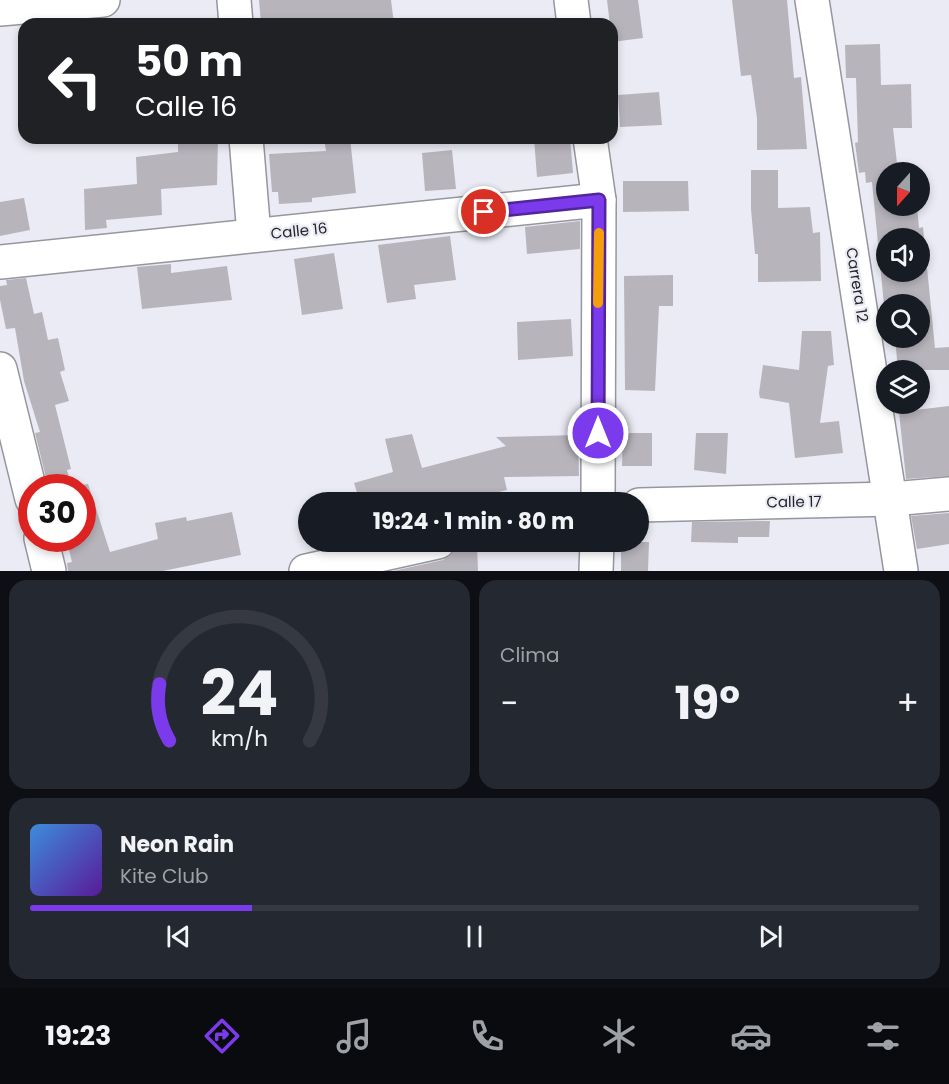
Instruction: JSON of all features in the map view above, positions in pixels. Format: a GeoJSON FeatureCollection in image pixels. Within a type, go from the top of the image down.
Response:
{"type":"FeatureCollection","features":[{"type":"Feature","properties":{"kind":"street"},"geometry":{"type":"LineString","coordinates":[[0,9],[103,0]]}},
{"type":"Feature","properties":{"kind":"street"},"geometry":{"type":"LineString","coordinates":[[234,0],[236,18]]}},
{"type":"Feature","properties":{"kind":"street"},"geometry":{"type":"LineString","coordinates":[[571,0],[573,18]]}},
{"type":"Feature","properties":{"kind":"street","name":"Carrera 12"},"geometry":{"type":"LineString","coordinates":[[812,0],[892,499],[901,571]]}},
{"type":"Feature","properties":{"kind":"street"},"geometry":{"type":"LineString","coordinates":[[246,144],[254,235]]}},
{"type":"Feature","properties":{"kind":"street"},"geometry":{"type":"LineString","coordinates":[[591,144],[599,200],[598,492]]}},
{"type":"Feature","properties":{"kind":"street","name":"Calle 16"},"geometry":{"type":"LineString","coordinates":[[0,262],[599,200]]}},
{"type":"Feature","properties":{"kind":"street"},"geometry":{"type":"LineString","coordinates":[[0,369],[26,474]]}},
{"type":"Feature","properties":{"kind":"street","name":"Calle 17"},"geometry":{"type":"LineString","coordinates":[[649,505],[892,499],[949,494]]}},
{"type":"Feature","properties":{"kind":"street"},"geometry":{"type":"LineString","coordinates":[[44,552],[49,571]]}},
{"type":"Feature","properties":{"kind":"street"},"geometry":{"type":"LineString","coordinates":[[306,571],[392,552]]}},
{"type":"Feature","properties":{"kind":"street"},"geometry":{"type":"LineString","coordinates":[[596,571],[597,552]]}},
{"type":"Feature","properties":{"kind":"building"},"geometry":{"type":"Polygon","coordinates":[[[259,0],[391,0],[393,18],[260,18],[259,0]]]}},
{"type":"Feature","properties":{"kind":"building"},"geometry":{"type":"Polygon","coordinates":[[[607,0],[638,0],[643,38],[618,41],[618,18],[609,18],[607,0]]]}},
{"type":"Feature","properties":{"kind":"building"},"geometry":{"type":"Polygon","coordinates":[[[732,0],[787,0],[794,78],[801,77],[807,149],[757,150],[757,118],[751,75],[741,76],[732,0]]]}},
{"type":"Feature","properties":{"kind":"building"},"geometry":{"type":"Polygon","coordinates":[[[880,44],[881,85],[911,84],[912,128],[893,128],[897,162],[876,162],[876,216],[918,216],[919,228],[876,228],[872,182],[866,183],[865,172],[859,173],[855,143],[858,142],[856,78],[846,78],[845,45],[880,44]]]}},
{"type":"Feature","properties":{"kind":"building"},"geometry":{"type":"Polygon","coordinates":[[[659,92],[662,125],[620,127],[618,95],[659,92]]]}},
{"type":"Feature","properties":{"kind":"building"},"geometry":{"type":"Polygon","coordinates":[[[178,144],[218,144],[217,185],[161,189],[162,215],[106,220],[107,228],[85,230],[84,189],[137,184],[136,157],[178,152],[178,144]]]}},
{"type":"Feature","properties":{"kind":"building"},"geometry":{"type":"Polygon","coordinates":[[[325,144],[351,144],[356,193],[312,198],[312,202],[279,204],[278,192],[272,192],[269,154],[326,151],[325,144]]]}},
{"type":"Feature","properties":{"kind":"building"},"geometry":{"type":"Polygon","coordinates":[[[534,144],[571,144],[573,173],[537,177],[534,144]]]}},
{"type":"Feature","properties":{"kind":"building"},"geometry":{"type":"Polygon","coordinates":[[[452,150],[456,189],[425,191],[422,153],[452,150]]]}},
{"type":"Feature","properties":{"kind":"building"},"geometry":{"type":"Polygon","coordinates":[[[751,170],[778,170],[778,208],[810,207],[813,233],[820,232],[821,281],[758,282],[758,254],[755,254],[751,209],[751,170]]]}},
{"type":"Feature","properties":{"kind":"building"},"geometry":{"type":"Polygon","coordinates":[[[623,181],[688,181],[689,211],[623,212],[623,181]]]}},
{"type":"Feature","properties":{"kind":"building"},"geometry":{"type":"Polygon","coordinates":[[[24,198],[30,230],[0,236],[0,202],[24,198]]]}},
{"type":"Feature","properties":{"kind":"building"},"geometry":{"type":"Polygon","coordinates":[[[580,221],[580,249],[527,254],[525,227],[580,221]]]}},
{"type":"Feature","properties":{"kind":"building"},"geometry":{"type":"Polygon","coordinates":[[[450,236],[456,280],[414,285],[416,299],[387,303],[378,245],[450,236]]]}},
{"type":"Feature","properties":{"kind":"building"},"geometry":{"type":"Polygon","coordinates":[[[334,253],[343,309],[302,315],[294,259],[334,253]]]}},
{"type":"Feature","properties":{"kind":"building"},"geometry":{"type":"Polygon","coordinates":[[[171,264],[171,273],[227,266],[232,300],[142,309],[137,267],[171,264]]]}},
{"type":"Feature","properties":{"kind":"building"},"geometry":{"type":"Polygon","coordinates":[[[673,275],[673,306],[659,306],[655,391],[625,390],[624,276],[673,275]]]}},
{"type":"Feature","properties":{"kind":"building"},"geometry":{"type":"Polygon","coordinates":[[[26,278],[34,314],[42,312],[48,340],[58,338],[65,370],[60,372],[69,401],[55,405],[71,469],[67,470],[68,474],[45,474],[35,433],[40,432],[24,381],[15,328],[6,329],[0,300],[0,286],[7,285],[6,280],[26,278]]]}},
{"type":"Feature","properties":{"kind":"building"},"geometry":{"type":"Polygon","coordinates":[[[882,282],[928,282],[930,294],[883,294],[882,282]]]}},
{"type":"Feature","properties":{"kind":"building"},"geometry":{"type":"Polygon","coordinates":[[[930,298],[935,348],[949,347],[949,370],[930,370],[930,360],[897,360],[896,348],[930,348],[930,298]]]}},
{"type":"Feature","properties":{"kind":"building"},"geometry":{"type":"Polygon","coordinates":[[[571,319],[573,356],[518,360],[517,322],[571,319]]]}},
{"type":"Feature","properties":{"kind":"building"},"geometry":{"type":"Polygon","coordinates":[[[802,331],[831,331],[834,365],[828,366],[820,423],[839,421],[843,453],[795,458],[789,403],[760,398],[763,365],[799,370],[802,331]]]}},
{"type":"Feature","properties":{"kind":"building"},"geometry":{"type":"Polygon","coordinates":[[[949,406],[949,476],[906,479],[899,414],[930,414],[930,408],[949,406]]]}},
{"type":"Feature","properties":{"kind":"building"},"geometry":{"type":"Polygon","coordinates":[[[623,433],[652,433],[652,466],[622,466],[623,433]]]}},
{"type":"Feature","properties":{"kind":"building"},"geometry":{"type":"Polygon","coordinates":[[[696,433],[728,433],[726,474],[694,470],[696,433]]]}},
{"type":"Feature","properties":{"kind":"building"},"geometry":{"type":"Polygon","coordinates":[[[412,434],[422,468],[506,446],[496,437],[578,435],[579,476],[504,477],[507,490],[499,492],[357,492],[354,483],[393,472],[385,439],[412,434]]]}},
{"type":"Feature","properties":{"kind":"building"},"geometry":{"type":"Polygon","coordinates":[[[96,509],[110,552],[158,539],[155,523],[186,517],[187,521],[232,512],[241,555],[163,571],[68,571],[67,563],[72,562],[70,552],[96,552],[96,509]]]}},
{"type":"Feature","properties":{"kind":"building"},"geometry":{"type":"Polygon","coordinates":[[[949,513],[949,544],[917,549],[911,516],[949,513]]]}},
{"type":"Feature","properties":{"kind":"building"},"geometry":{"type":"Polygon","coordinates":[[[770,521],[769,537],[738,537],[738,543],[691,542],[692,522],[770,521]]]}},
{"type":"Feature","properties":{"kind":"building"},"geometry":{"type":"Polygon","coordinates":[[[453,552],[477,552],[478,571],[393,571],[443,560],[453,552]]]}},
{"type":"Feature","properties":{"kind":"building"},"geometry":{"type":"Polygon","coordinates":[[[621,552],[649,552],[648,571],[621,571],[621,552]]]}},
{"type":"Feature","properties":{"kind":"slow traffic"},"geometry":{"type":"LineString","coordinates":[[598,303],[599,233]]}},
{"type":"Feature","properties":{"kind":"route"},"geometry":{"type":"LineString","coordinates":[[484,212],[599,200],[598,433]]}}]}
